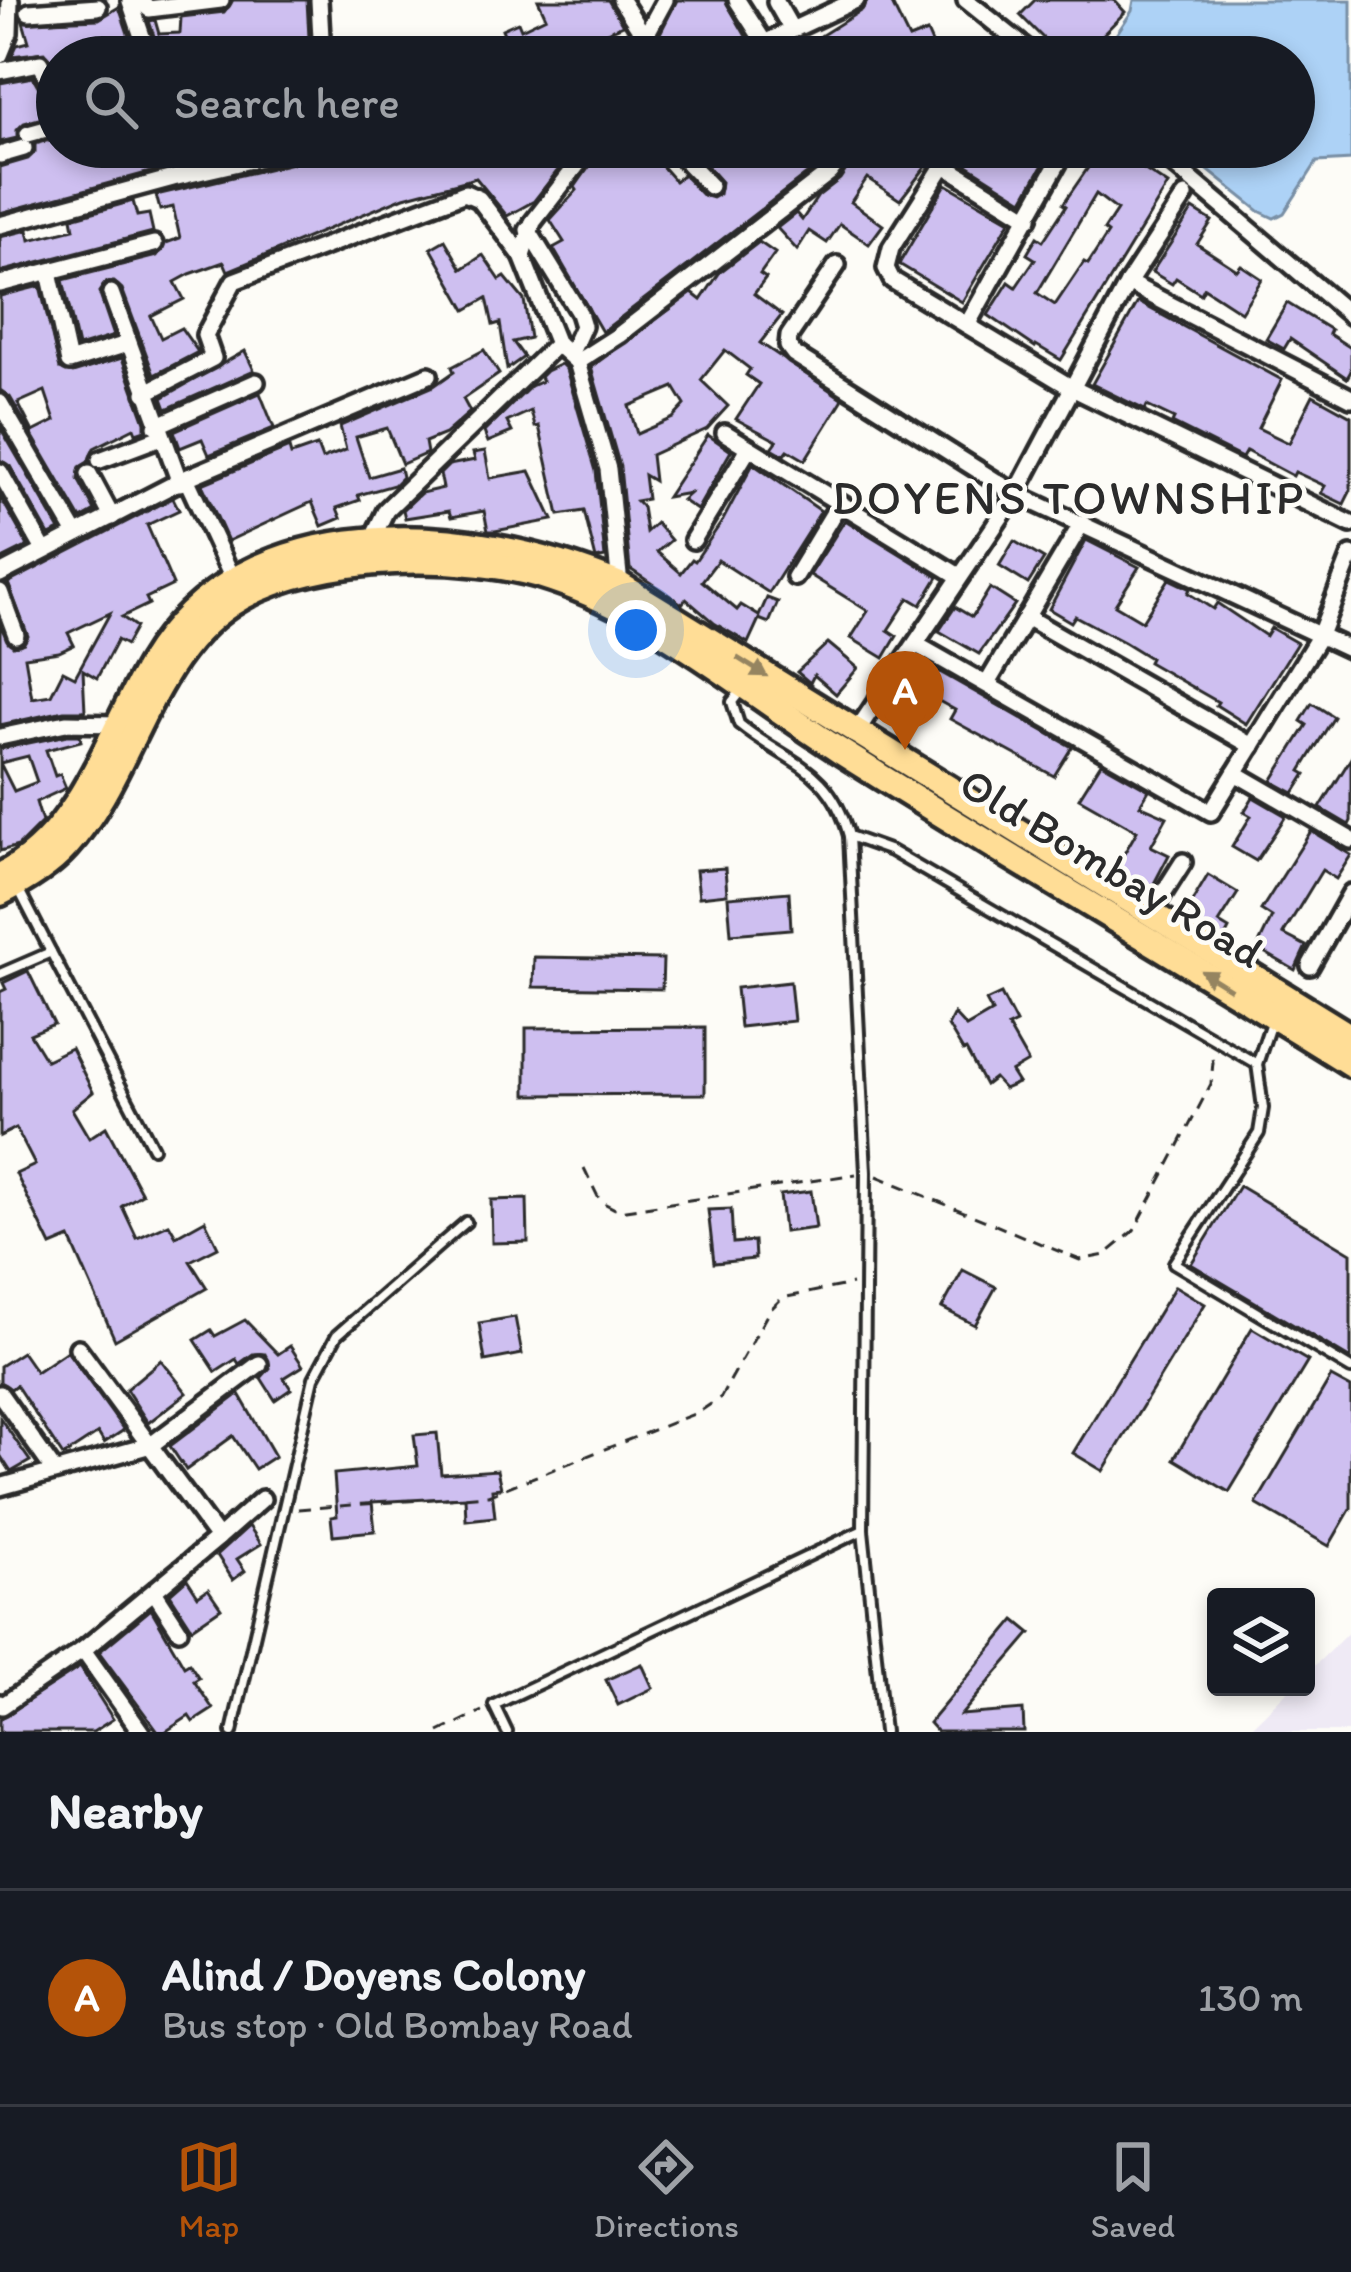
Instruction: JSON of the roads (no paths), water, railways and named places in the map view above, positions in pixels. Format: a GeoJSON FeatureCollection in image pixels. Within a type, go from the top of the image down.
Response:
{"type":"FeatureCollection","features":[{"type":"Feature","properties":{"kind":"main road","name":"Old Bombay Road"},"geometry":{"type":"LineString","coordinates":[[371,551],[511,550],[549,557],[620,585],[849,742],[1351,1064]]}},
{"type":"Feature","properties":{"kind":"main road"},"geometry":{"type":"LineString","coordinates":[[5,885],[53,837],[172,633],[213,591],[290,554],[371,551]]}},
{"type":"Feature","properties":{"kind":"main road"},"geometry":{"type":"LineString","coordinates":[[5,885],[65,848],[85,824],[166,675],[210,620],[241,597],[281,579],[371,551]]}},
{"type":"Feature","properties":{"kind":"main road","name":"Old Bombay Road"},"geometry":{"type":"LineString","coordinates":[[371,551],[546,577],[605,599],[743,688],[849,742],[1150,914],[1351,1037]]}},
{"type":"Feature","properties":{"kind":"street"},"geometry":{"type":"LineString","coordinates":[[0,55],[9,33],[10,0]]}},
{"type":"Feature","properties":{"kind":"street"},"geometry":{"type":"LineString","coordinates":[[135,0],[143,36]]}},
{"type":"Feature","properties":{"kind":"street"},"geometry":{"type":"LineString","coordinates":[[29,12],[135,0],[149,9],[220,0]]}},
{"type":"Feature","properties":{"kind":"street"},"geometry":{"type":"LineString","coordinates":[[319,0],[321,36]]}},
{"type":"Feature","properties":{"kind":"street"},"geometry":{"type":"LineString","coordinates":[[621,0],[645,36]]}},
{"type":"Feature","properties":{"kind":"street"},"geometry":{"type":"LineString","coordinates":[[647,36],[665,0]]}},
{"type":"Feature","properties":{"kind":"street"},"geometry":{"type":"LineString","coordinates":[[737,0],[760,36]]}},
{"type":"Feature","properties":{"kind":"street"},"geometry":{"type":"LineString","coordinates":[[778,36],[856,0]]}},
{"type":"Feature","properties":{"kind":"street"},"geometry":{"type":"LineString","coordinates":[[966,0],[1011,36]]}},
{"type":"Feature","properties":{"kind":"street"},"geometry":{"type":"LineString","coordinates":[[776,2],[792,30]]}},
{"type":"Feature","properties":{"kind":"street"},"geometry":{"type":"LineString","coordinates":[[0,71],[36,64]]}},
{"type":"Feature","properties":{"kind":"street"},"geometry":{"type":"LineString","coordinates":[[0,154],[36,136]]}},
{"type":"Feature","properties":{"kind":"street"},"geometry":{"type":"LineString","coordinates":[[0,224],[216,168]]}},
{"type":"Feature","properties":{"kind":"street"},"geometry":{"type":"LineString","coordinates":[[522,256],[528,230],[575,168]]}},
{"type":"Feature","properties":{"kind":"street"},"geometry":{"type":"LineString","coordinates":[[693,168],[710,186]]}},
{"type":"Feature","properties":{"kind":"street"},"geometry":{"type":"LineString","coordinates":[[574,359],[619,335],[833,168]]}},
{"type":"Feature","properties":{"kind":"street"},"geometry":{"type":"LineString","coordinates":[[942,168],[891,248],[886,268],[892,280],[1072,388],[1351,524]]}},
{"type":"Feature","properties":{"kind":"street"},"geometry":{"type":"LineString","coordinates":[[949,168],[1029,218]]}},
{"type":"Feature","properties":{"kind":"street"},"geometry":{"type":"LineString","coordinates":[[967,325],[1055,168]]}},
{"type":"Feature","properties":{"kind":"street"},"geometry":{"type":"LineString","coordinates":[[1178,168],[1351,316]]}},
{"type":"Feature","properties":{"kind":"street"},"geometry":{"type":"LineString","coordinates":[[146,393],[213,358],[205,335],[234,281],[465,193],[478,199],[522,256],[556,344],[574,359]]}},
{"type":"Feature","properties":{"kind":"street"},"geometry":{"type":"LineString","coordinates":[[849,742],[1016,494],[1128,283],[1185,196]]}},
{"type":"Feature","properties":{"kind":"street"},"geometry":{"type":"LineString","coordinates":[[528,230],[583,326],[574,359],[608,469],[620,585]]}},
{"type":"Feature","properties":{"kind":"street"},"geometry":{"type":"LineString","coordinates":[[0,284],[154,244]]}},
{"type":"Feature","properties":{"kind":"street"},"geometry":{"type":"LineString","coordinates":[[837,265],[789,335],[788,346],[794,354],[1016,494],[1351,650]]}},
{"type":"Feature","properties":{"kind":"street"},"geometry":{"type":"LineString","coordinates":[[50,272],[69,362],[127,344]]}},
{"type":"Feature","properties":{"kind":"street"},"geometry":{"type":"LineString","coordinates":[[1128,283],[1351,398]]}},
{"type":"Feature","properties":{"kind":"street"},"geometry":{"type":"LineString","coordinates":[[110,293],[158,432],[232,579]]}},
{"type":"Feature","properties":{"kind":"street"},"geometry":{"type":"LineString","coordinates":[[371,551],[386,510],[556,344]]}},
{"type":"Feature","properties":{"kind":"street"},"geometry":{"type":"LineString","coordinates":[[0,574],[183,481],[429,375]]}},
{"type":"Feature","properties":{"kind":"street"},"geometry":{"type":"LineString","coordinates":[[100,460],[256,382]]}},
{"type":"Feature","properties":{"kind":"street"},"geometry":{"type":"LineString","coordinates":[[0,404],[76,534]]}},
{"type":"Feature","properties":{"kind":"street"},"geometry":{"type":"LineString","coordinates":[[725,433],[959,576]]}},
{"type":"Feature","properties":{"kind":"street"},"geometry":{"type":"LineString","coordinates":[[693,540],[749,448]]}},
{"type":"Feature","properties":{"kind":"street"},"geometry":{"type":"LineString","coordinates":[[0,472],[44,550]]}},
{"type":"Feature","properties":{"kind":"street"},"geometry":{"type":"LineString","coordinates":[[88,474],[112,517]]}},
{"type":"Feature","properties":{"kind":"street"},"geometry":{"type":"LineString","coordinates":[[795,577],[839,504]]}},
{"type":"Feature","properties":{"kind":"street"},"geometry":{"type":"LineString","coordinates":[[988,682],[1082,523]]}},
{"type":"Feature","properties":{"kind":"street"},"geometry":{"type":"LineString","coordinates":[[917,645],[1211,812],[1320,635],[1351,555]]}},
{"type":"Feature","properties":{"kind":"street"},"geometry":{"type":"LineString","coordinates":[[0,592],[16,635]]}},
{"type":"Feature","properties":{"kind":"street"},"geometry":{"type":"LineString","coordinates":[[1026,617],[1252,746]]}},
{"type":"Feature","properties":{"kind":"street"},"geometry":{"type":"LineString","coordinates":[[0,736],[66,723],[117,724]]}},
{"type":"Feature","properties":{"kind":"street"},"geometry":{"type":"LineString","coordinates":[[1235,773],[1351,840]]}},
{"type":"Feature","properties":{"kind":"street"},"geometry":{"type":"LineString","coordinates":[[1150,914],[1183,862]]}},
{"type":"Feature","properties":{"kind":"street"},"geometry":{"type":"LineString","coordinates":[[1310,965],[1350,898]]}},
{"type":"Feature","properties":{"kind":"street"},"geometry":{"type":"LineString","coordinates":[[78,1348],[218,1538]]}},
{"type":"Feature","properties":{"kind":"street"},"geometry":{"type":"LineString","coordinates":[[0,1487],[151,1445],[259,1364]]}},
{"type":"Feature","properties":{"kind":"street"},"geometry":{"type":"LineString","coordinates":[[0,1394],[53,1469]]}},
{"type":"Feature","properties":{"kind":"street"},"geometry":{"type":"LineString","coordinates":[[1,1706],[155,1593],[262,1499]]}},
{"type":"Feature","properties":{"kind":"street"},"geometry":{"type":"LineString","coordinates":[[155,1593],[179,1630]]}},
{"type":"Feature","properties":{"kind":"street"},"geometry":{"type":"LineString","coordinates":[[83,1650],[137,1726],[116,1732]]}},
{"type":"Feature","properties":{"kind":"lane"},"geometry":{"type":"LineString","coordinates":[[743,688],[732,702],[739,724],[825,784],[841,808],[849,836],[866,1172],[863,1530],[884,1732]]}},
{"type":"Feature","properties":{"kind":"lane"},"geometry":{"type":"LineString","coordinates":[[849,836],[891,850],[1257,1064]]}},
{"type":"Feature","properties":{"kind":"lane"},"geometry":{"type":"LineString","coordinates":[[5,885],[51,952],[153,1148]]}},
{"type":"Feature","properties":{"kind":"lane"},"geometry":{"type":"LineString","coordinates":[[0,974],[51,952]]}},
{"type":"Feature","properties":{"kind":"lane"},"geometry":{"type":"LineString","coordinates":[[1274,1016],[1257,1064],[1263,1108],[1258,1133],[1174,1264],[1351,1369]]}},
{"type":"Feature","properties":{"kind":"lane"},"geometry":{"type":"LineString","coordinates":[[232,1732],[314,1378],[325,1353],[337,1335],[466,1222]]}},
{"type":"Feature","properties":{"kind":"lane"},"geometry":{"type":"LineString","coordinates":[[507,1732],[494,1705],[863,1530]]}},
{"type":"Feature","properties":{"kind":"water"},"geometry":{"type":"Polygon","coordinates":[[[1134,0],[1351,0],[1351,160],[1315,165],[1315,36],[1115,36],[1134,0]]]}},
{"type":"Feature","properties":{"kind":"water"},"geometry":{"type":"Polygon","coordinates":[[[1205,168],[1313,168],[1284,213],[1274,218],[1205,168]]]}},
{"type":"Feature","properties":{"kind":"place","name":"Alind / Doyens Colony"},"geometry":{"type":"Point","coordinates":[905,750]}},
{"type":"Feature","properties":{"kind":"district","name":"DOYENS TOWNSHIP"},"geometry":{"type":"Point","coordinates":[1069,497]}}]}
